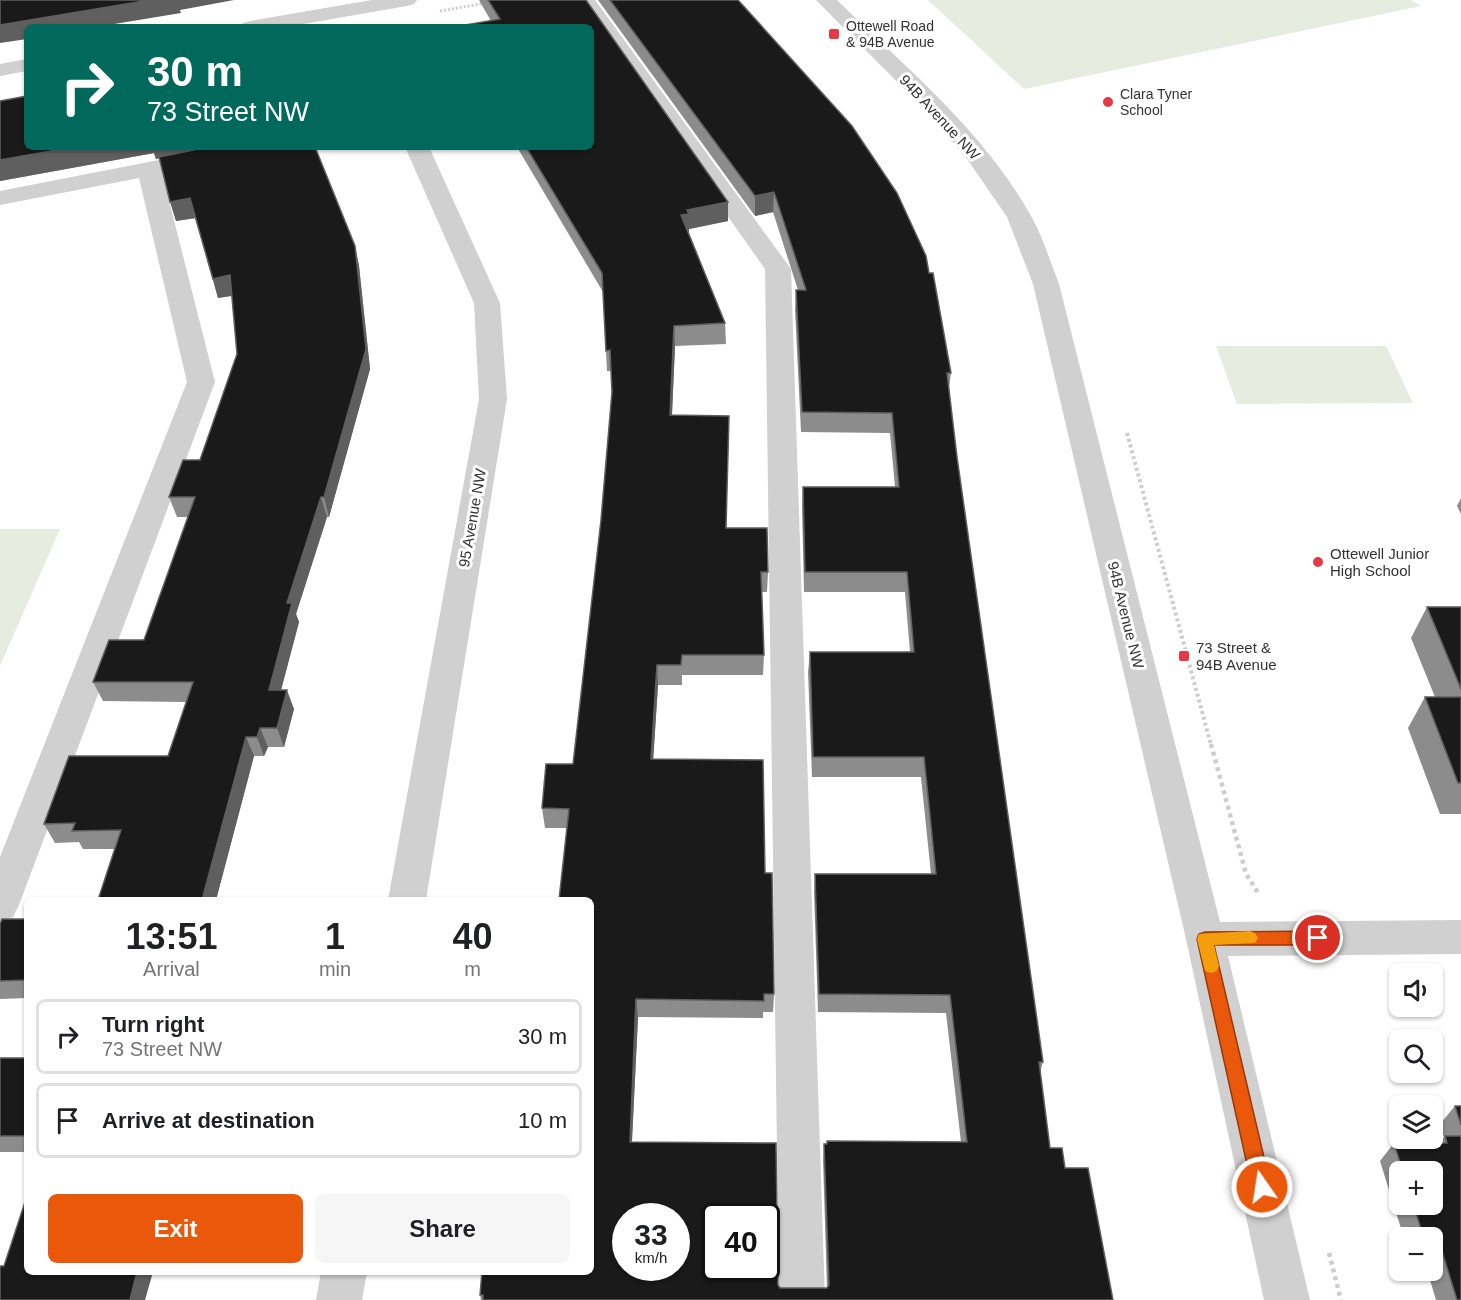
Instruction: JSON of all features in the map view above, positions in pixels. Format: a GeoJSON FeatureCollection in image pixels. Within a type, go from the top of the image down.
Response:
{"type":"FeatureCollection","features":[{"type":"Feature","properties":{"kind":"street"},"geometry":{"type":"LineString","coordinates":[[286,24],[359,18],[407,0]]}},
{"type":"Feature","properties":{"kind":"street"},"geometry":{"type":"LineString","coordinates":[[585,0],[778,268],[802,1300]]}},
{"type":"Feature","properties":{"kind":"street","name":"94B Avenue NW"},"geometry":{"type":"LineString","coordinates":[[826,0],[977,154],[1015,210],[1032,245],[1046,284],[1205,939],[1287,1300]]}},
{"type":"Feature","properties":{"kind":"street"},"geometry":{"type":"LineString","coordinates":[[0,70],[24,66]]}},
{"type":"Feature","properties":{"kind":"street","name":"95 Avenue NW"},"geometry":{"type":"LineString","coordinates":[[408,897],[493,399],[487,303],[418,150]]}},
{"type":"Feature","properties":{"kind":"street"},"geometry":{"type":"LineString","coordinates":[[0,198],[195,160]]}},
{"type":"Feature","properties":{"kind":"street"},"geometry":{"type":"LineString","coordinates":[[0,905],[201,382],[149,169]]}},
{"type":"Feature","properties":{"kind":"street"},"geometry":{"type":"LineString","coordinates":[[1205,939],[1461,937]]}},
{"type":"Feature","properties":{"kind":"street"},"geometry":{"type":"LineString","coordinates":[[339,1300],[343,1275]]}},
{"type":"Feature","properties":{"kind":"shaded area"},"geometry":{"type":"Polygon","coordinates":[[[928,0],[1411,0],[1421,6],[1024,89],[928,0]]]}},
{"type":"Feature","properties":{"kind":"shaded area"},"geometry":{"type":"Polygon","coordinates":[[[1216,346],[1386,346],[1413,403],[1237,404],[1216,346]]]}},
{"type":"Feature","properties":{"kind":"shaded area"},"geometry":{"type":"Polygon","coordinates":[[[0,529],[60,529],[0,666],[0,529]]]}},
{"type":"Feature","properties":{"kind":"building"},"geometry":{"type":"Polygon","coordinates":[[[0,0],[150,0],[0,25],[0,0]]]}},
{"type":"Feature","properties":{"kind":"building"},"geometry":{"type":"Polygon","coordinates":[[[488,0],[586,0],[728,202],[687,210],[689,214],[681,215],[725,323],[674,326],[670,415],[729,416],[726,528],[767,528],[768,572],[761,572],[764,655],[682,655],[681,665],[657,665],[651,759],[763,760],[765,873],[772,873],[774,994],[764,994],[764,1001],[636,999],[630,1142],[776,1143],[777,1203],[702,1203],[702,1281],[778,1281],[780,1288],[827,1288],[829,1285],[824,1144],[827,1144],[827,1141],[967,1142],[950,995],[819,994],[815,874],[936,874],[924,757],[813,757],[810,652],[914,652],[907,572],[805,572],[803,487],[899,487],[892,413],[802,412],[796,290],[806,290],[774,192],[755,196],[610,0],[738,0],[852,126],[897,193],[926,256],[929,273],[933,273],[951,373],[947,373],[957,457],[1043,1062],[1039,1062],[1050,1148],[1062,1148],[1065,1168],[1088,1168],[1113,1300],[483,1300],[483,1295],[480,1295],[482,1275],[594,1275],[594,897],[559,897],[569,809],[542,808],[546,764],[573,764],[601,520],[612,392],[610,350],[606,351],[602,273],[528,150],[594,150],[594,24],[471,24],[500,19],[488,0]]]}},
{"type":"Feature","properties":{"kind":"building"},"geometry":{"type":"Polygon","coordinates":[[[24,97],[24,150],[57,150],[0,160],[0,101],[24,97]]]}},
{"type":"Feature","properties":{"kind":"building"},"geometry":{"type":"Polygon","coordinates":[[[193,150],[316,150],[355,246],[366,349],[324,497],[321,497],[287,603],[292,603],[269,690],[287,690],[277,728],[260,728],[257,737],[246,737],[203,897],[99,897],[121,830],[72,831],[75,823],[44,824],[69,756],[168,756],[193,682],[93,682],[109,640],[144,640],[195,497],[169,497],[183,460],[200,460],[237,354],[230,275],[213,279],[190,198],[170,202],[159,157],[193,150]]]}},
{"type":"Feature","properties":{"kind":"building"},"geometry":{"type":"Polygon","coordinates":[[[1427,607],[1461,607],[1461,689],[1427,607]]]}},
{"type":"Feature","properties":{"kind":"building"},"geometry":{"type":"Polygon","coordinates":[[[1425,697],[1461,697],[1461,783],[1458,783],[1425,697]]]}},
{"type":"Feature","properties":{"kind":"building"},"geometry":{"type":"Polygon","coordinates":[[[2,919],[24,919],[24,980],[0,981],[0,924],[2,919]]]}},
{"type":"Feature","properties":{"kind":"building"},"geometry":{"type":"Polygon","coordinates":[[[0,1058],[24,1058],[24,1136],[0,1136],[0,1058]]]}},
{"type":"Feature","properties":{"kind":"building"},"geometry":{"type":"Polygon","coordinates":[[[1455,1106],[1461,1106],[1461,1125],[1455,1106]]]}},
{"type":"Feature","properties":{"kind":"building"},"geometry":{"type":"Polygon","coordinates":[[[1445,1136],[1461,1136],[1461,1300],[1457,1300],[1443,1255],[1443,1227],[1420,1227],[1417,1215],[1443,1215],[1443,1161],[1400,1161],[1396,1149],[1443,1149],[1443,1143],[1447,1143],[1445,1136]]]}},
{"type":"Feature","properties":{"kind":"building"},"geometry":{"type":"Polygon","coordinates":[[[24,1205],[24,1275],[136,1275],[130,1300],[0,1300],[0,1266],[4,1266],[24,1205]]]}},
{"type":"Feature","properties":{"kind":"slow traffic"},"geometry":{"type":"LineString","coordinates":[[1211,966],[1205,939],[1250,938]]}},
{"type":"Feature","properties":{"kind":"place","name":"Ottewell Road & 94B Avenue"},"geometry":{"type":"Point","coordinates":[834,34]}},
{"type":"Feature","properties":{"kind":"place","name":"Clara Tyner School"},"geometry":{"type":"Point","coordinates":[1108,102]}},
{"type":"Feature","properties":{"kind":"place","name":"Ottewell Junior High School"},"geometry":{"type":"Point","coordinates":[1318,562]}},
{"type":"Feature","properties":{"kind":"place","name":"73 Street & 94B Avenue"},"geometry":{"type":"Point","coordinates":[1184,656]}},
{"type":"Feature","properties":{"kind":"route"},"geometry":{"type":"LineString","coordinates":[[1262,1187],[1205,939],[1318,938]]}}]}
